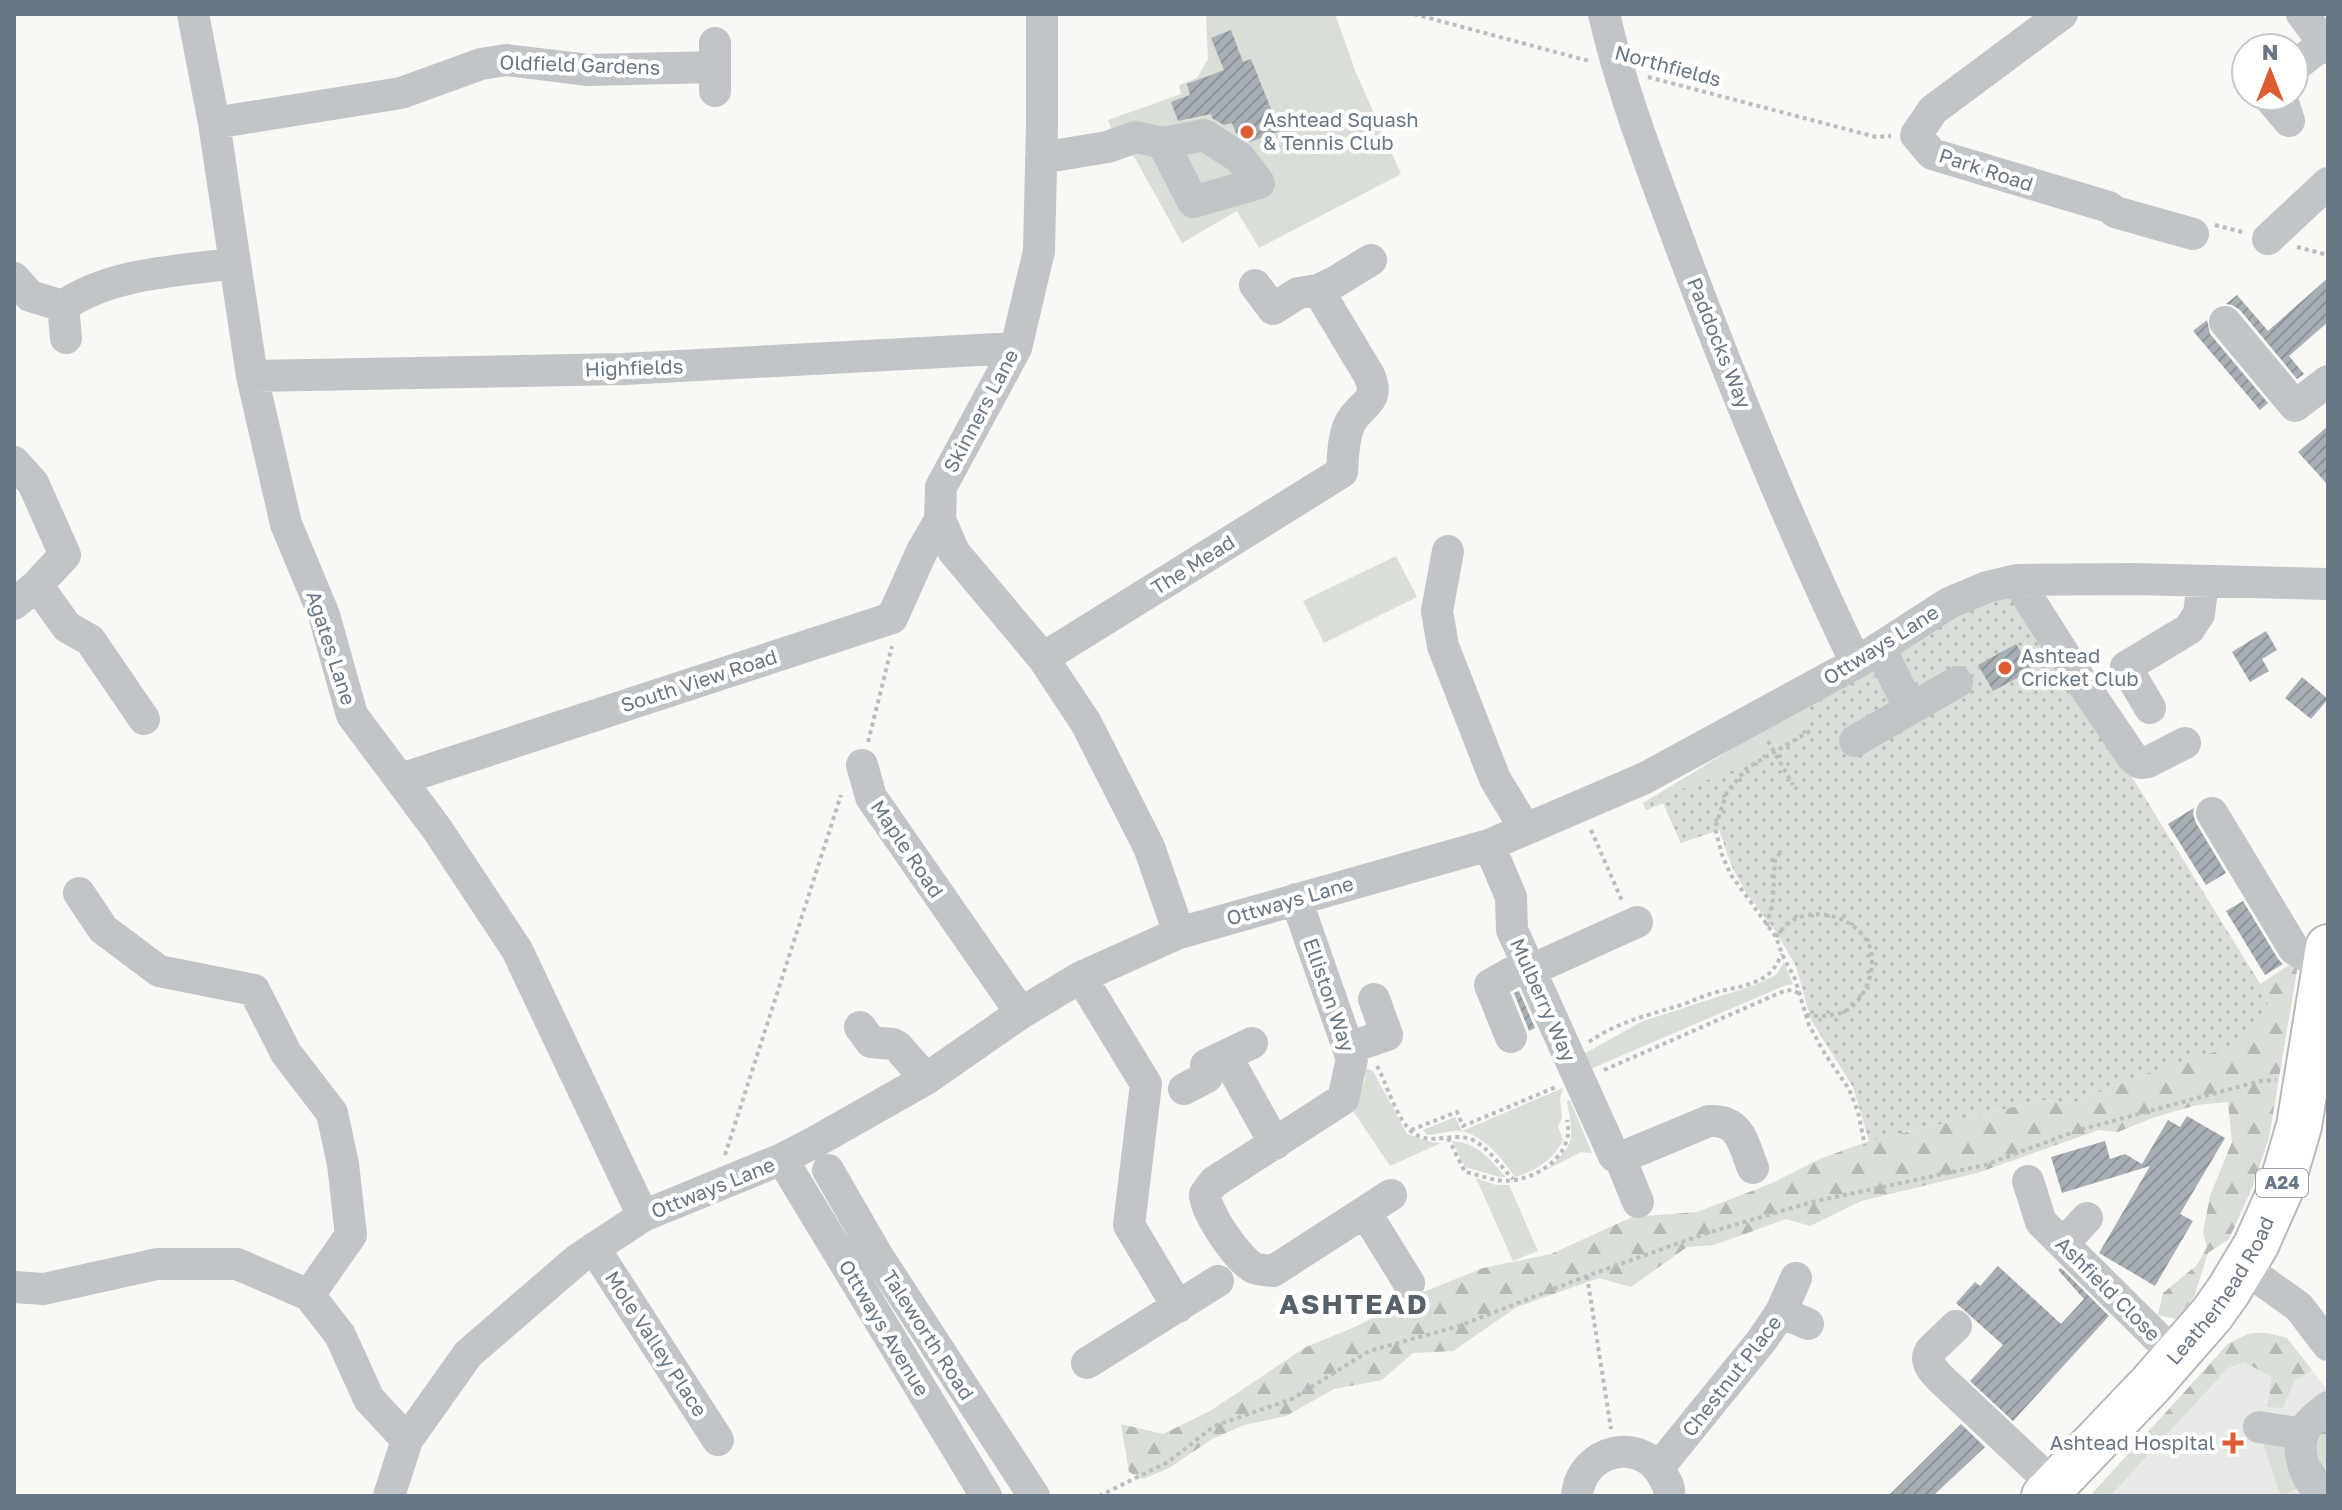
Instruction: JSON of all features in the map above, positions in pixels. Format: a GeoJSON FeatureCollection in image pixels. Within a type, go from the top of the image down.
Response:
{"type":"FeatureCollection","features":[{"type":"Feature","properties":{"kind":"highway","name":"Leatherhead Road"},"geometry":{"type":"LineString","coordinates":[[2049,1491],[2212,1314],[2243,1267],[2267,1221],[2291,1159],[2299,1126],[2326,956]]}},
{"type":"Feature","properties":{"kind":"street","name":"Agates Lane"},"geometry":{"type":"LineString","coordinates":[[193,14],[214,123],[252,376],[286,524],[324,615],[352,715],[401,779],[517,950],[643,1216]]}},
{"type":"Feature","properties":{"kind":"street","name":"Skinners Lane"},"geometry":{"type":"LineString","coordinates":[[940,520],[941,487],[1016,348],[1039,251],[1042,14]]}},
{"type":"Feature","properties":{"kind":"street","name":"Paddocks Way"},"geometry":{"type":"LineString","coordinates":[[1604,14],[1617,69],[1713,330],[1813,573],[1868,655],[1910,709]]}},
{"type":"Feature","properties":{"kind":"street","name":"Park Road"},"geometry":{"type":"LineString","coordinates":[[2062,14],[1933,110],[1916,135],[1932,154],[2193,234]]}},
{"type":"Feature","properties":{"kind":"street","name":"Oldfield Gardens"},"geometry":{"type":"LineString","coordinates":[[214,123],[401,93],[481,64],[506,60],[588,70],[715,67]]}},
{"type":"Feature","properties":{"kind":"street"},"geometry":{"type":"LineString","coordinates":[[2281,112],[2289,121],[2286,112]]}},
{"type":"Feature","properties":{"kind":"street"},"geometry":{"type":"LineString","coordinates":[[1041,158],[1107,147],[1136,137],[1163,143]]}},
{"type":"Feature","properties":{"kind":"street"},"geometry":{"type":"LineString","coordinates":[[2268,239],[2328,183]]}},
{"type":"Feature","properties":{"kind":"street"},"geometry":{"type":"LineString","coordinates":[[1255,285],[1273,309],[1298,293],[1318,290],[1335,282],[1371,260]]}},
{"type":"Feature","properties":{"kind":"street"},"geometry":{"type":"LineString","coordinates":[[63,306],[81,293],[102,285],[235,263]]}},
{"type":"Feature","properties":{"kind":"street"},"geometry":{"type":"LineString","coordinates":[[14,278],[30,296],[63,306]]}},
{"type":"Feature","properties":{"kind":"street","name":"The Mead"},"geometry":{"type":"LineString","coordinates":[[1043,658],[1342,472],[1345,437],[1350,423],[1370,400],[1374,388],[1318,290]]}},
{"type":"Feature","properties":{"kind":"street"},"geometry":{"type":"LineString","coordinates":[[63,306],[66,338]]}},
{"type":"Feature","properties":{"kind":"street"},"geometry":{"type":"LineString","coordinates":[[2225,322],[2295,406],[2328,381]]}},
{"type":"Feature","properties":{"kind":"street","name":"Highfields"},"geometry":{"type":"LineString","coordinates":[[252,376],[624,369],[1016,348]]}},
{"type":"Feature","properties":{"kind":"street"},"geometry":{"type":"LineString","coordinates":[[14,462],[33,483],[65,555],[26,594],[67,627],[90,640],[144,719]]}},
{"type":"Feature","properties":{"kind":"street"},"geometry":{"type":"LineString","coordinates":[[892,618],[922,551],[940,520]]}},
{"type":"Feature","properties":{"kind":"street"},"geometry":{"type":"LineString","coordinates":[[940,520],[954,552],[1043,658],[1086,723],[1149,847],[1179,933]]}},
{"type":"Feature","properties":{"kind":"street"},"geometry":{"type":"LineString","coordinates":[[1448,551],[1437,611],[1443,646],[1495,779],[1518,817],[1529,828]]}},
{"type":"Feature","properties":{"kind":"street"},"geometry":{"type":"LineString","coordinates":[[2017,580],[2133,758],[2140,763],[2148,762],[2185,743]]}},
{"type":"Feature","properties":{"kind":"street","name":"Ottways Lane"},"geometry":{"type":"LineString","coordinates":[[389,1496],[407,1440],[468,1354],[578,1259],[643,1216],[782,1159],[926,1079],[1021,1013],[1081,977],[1179,933],[1489,845],[1529,828],[1645,778],[1868,655],[1949,603],[1987,587],[2017,580],[2328,584]]}},
{"type":"Feature","properties":{"kind":"street"},"geometry":{"type":"LineString","coordinates":[[2150,708],[2126,667],[2189,629],[2199,614],[2203,581]]}},
{"type":"Feature","properties":{"kind":"street","name":"South View Road"},"geometry":{"type":"LineString","coordinates":[[401,779],[892,618]]}},
{"type":"Feature","properties":{"kind":"street"},"geometry":{"type":"LineString","coordinates":[[1855,741],[1957,682]]}},
{"type":"Feature","properties":{"kind":"street","name":"Maple Road"},"geometry":{"type":"LineString","coordinates":[[862,765],[871,797],[1021,1013]]}},
{"type":"Feature","properties":{"kind":"street"},"geometry":{"type":"LineString","coordinates":[[2212,813],[2294,949],[2326,956]]}},
{"type":"Feature","properties":{"kind":"street","name":"Mulberry Way"},"geometry":{"type":"LineString","coordinates":[[1489,845],[1511,897],[1512,930],[1572,1075],[1638,1202]]}},
{"type":"Feature","properties":{"kind":"street"},"geometry":{"type":"LineString","coordinates":[[79,893],[103,929],[159,971],[254,990],[286,1053],[332,1113],[343,1164],[351,1235],[309,1295]]}},
{"type":"Feature","properties":{"kind":"street","name":"Elliston Way"},"geometry":{"type":"LineString","coordinates":[[1296,899],[1350,1054],[1343,1099],[1209,1188],[1205,1194],[1207,1209],[1242,1260],[1255,1269],[1273,1271],[1378,1204],[1409,1283]]}},
{"type":"Feature","properties":{"kind":"street"},"geometry":{"type":"LineString","coordinates":[[1511,1037],[1490,985],[1635,924]]}},
{"type":"Feature","properties":{"kind":"street"},"geometry":{"type":"LineString","coordinates":[[1081,977],[1146,1084],[1129,1225],[1178,1307]]}},
{"type":"Feature","properties":{"kind":"street"},"geometry":{"type":"LineString","coordinates":[[1350,1054],[1387,1035],[1374,999]]}},
{"type":"Feature","properties":{"kind":"street"},"geometry":{"type":"LineString","coordinates":[[860,1027],[871,1042],[898,1047],[926,1079]]}},
{"type":"Feature","properties":{"kind":"street"},"geometry":{"type":"LineString","coordinates":[[1184,1089],[1207,1077],[1206,1065],[1239,1049],[1275,1144]]}},
{"type":"Feature","properties":{"kind":"street"},"geometry":{"type":"LineString","coordinates":[[1616,1155],[1709,1121],[1720,1120],[1738,1131],[1753,1168]]}},
{"type":"Feature","properties":{"kind":"street","name":"Ottways Avenue"},"geometry":{"type":"LineString","coordinates":[[782,1159],[986,1496]]}},
{"type":"Feature","properties":{"kind":"street","name":"Taleworth Road"},"geometry":{"type":"LineString","coordinates":[[828,1170],[877,1255],[1034,1496]]}},
{"type":"Feature","properties":{"kind":"street"},"geometry":{"type":"LineString","coordinates":[[2028,1181],[2052,1233],[2087,1218]]}},
{"type":"Feature","properties":{"kind":"street","name":"Ashfield Close"},"geometry":{"type":"LineString","coordinates":[[2052,1233],[2176,1356]]}},
{"type":"Feature","properties":{"kind":"street","name":"Mole Valley Place"},"geometry":{"type":"LineString","coordinates":[[594,1248],[718,1440]]}},
{"type":"Feature","properties":{"kind":"street"},"geometry":{"type":"LineString","coordinates":[[14,1287],[44,1289],[157,1264],[237,1264],[309,1295],[340,1335],[369,1399],[407,1440]]}},
{"type":"Feature","properties":{"kind":"street"},"geometry":{"type":"LineString","coordinates":[[2243,1267],[2299,1307],[2328,1345]]}},
{"type":"Feature","properties":{"kind":"street","name":"Chestnut Place"},"geometry":{"type":"LineString","coordinates":[[1664,1482],[1762,1340],[1795,1318],[1796,1278]]}},
{"type":"Feature","properties":{"kind":"street"},"geometry":{"type":"LineString","coordinates":[[1087,1363],[1218,1281]]}},
{"type":"Feature","properties":{"kind":"street"},"geometry":{"type":"LineString","coordinates":[[1956,1326],[1928,1354],[1929,1363],[2049,1491]]}},
{"type":"Feature","properties":{"kind":"street"},"geometry":{"type":"LineString","coordinates":[[2324,1496],[2312,1486],[2301,1453],[2303,1434],[2328,1407]]}},
{"type":"Feature","properties":{"kind":"street"},"geometry":{"type":"LineString","coordinates":[[2259,1427],[2303,1434]]}},
{"type":"Feature","properties":{"kind":"street"},"geometry":{"type":"LineString","coordinates":[[1577,1496],[1578,1483],[1592,1462],[1615,1452],[1639,1454],[1664,1482]]}},
{"type":"Feature","properties":{"kind":"path","name":"Northfields"},"geometry":{"type":"LineString","coordinates":[[1414,14],[1876,137],[1916,135]]}},
{"type":"Feature","properties":{"kind":"path"},"geometry":{"type":"LineString","coordinates":[[730,1181],[724,1152],[846,779],[862,765],[894,635],[892,618]]}},
{"type":"Feature","properties":{"kind":"path"},"geometry":{"type":"LineString","coordinates":[[1810,731],[1747,768],[1727,792],[1715,828],[1731,875],[1776,937],[1806,1015],[1825,1054],[1849,1089],[1858,1112],[1865,1146]]}},
{"type":"Feature","properties":{"kind":"path"},"geometry":{"type":"LineString","coordinates":[[1775,751],[1793,785]]}},
{"type":"Feature","properties":{"kind":"path"},"geometry":{"type":"LineString","coordinates":[[1580,806],[1635,924]]}},
{"type":"Feature","properties":{"kind":"path"},"geometry":{"type":"LineString","coordinates":[[1767,926],[1773,899],[1775,859],[1780,853]]}},
{"type":"Feature","properties":{"kind":"path"},"geometry":{"type":"LineString","coordinates":[[1776,937],[1790,921],[1825,913],[1846,921],[1868,943],[1872,956],[1871,973],[1867,986],[1854,1005],[1842,1013],[1814,1017],[1806,1015]]}},
{"type":"Feature","properties":{"kind":"path"},"geometry":{"type":"LineString","coordinates":[[1411,1130],[1457,1112],[1463,1126],[1568,1082],[1602,1033],[1637,1018],[1764,978],[1774,969],[1782,954]]}},
{"type":"Feature","properties":{"kind":"path"},"geometry":{"type":"LineString","coordinates":[[1448,1138],[1465,1172],[1497,1180],[1518,1180],[1545,1168],[1567,1143],[1565,1095],[1572,1075],[1784,991],[1792,990],[1800,994]]}},
{"type":"Feature","properties":{"kind":"path"},"geometry":{"type":"LineString","coordinates":[[1350,1054],[1377,1066],[1404,1123],[1411,1130],[1424,1138],[1457,1136],[1470,1139],[1484,1147],[1513,1180]]}},
{"type":"Feature","properties":{"kind":"path"},"geometry":{"type":"LineString","coordinates":[[1099,1496],[1168,1462],[1214,1426],[1292,1399],[1369,1351],[1459,1326],[1707,1233],[1812,1202],[1985,1165],[2076,1131],[2260,1081],[2306,1074]]}},
{"type":"Feature","properties":{"kind":"path"},"geometry":{"type":"LineString","coordinates":[[1587,1276],[1615,1452]]}},
{"type":"Feature","properties":{"kind":"shaded area","name":"Ashtead Hospital"},"geometry":{"type":"Polygon","coordinates":[[[2267,1333],[2287,1338],[2328,1391],[2328,1496],[2090,1496],[2228,1344],[2248,1334],[2267,1333]]]}},
{"type":"Feature","properties":{"kind":"green space","name":"Ashtead Squash & Tennis Club"},"geometry":{"type":"Polygon","coordinates":[[[1206,14],[1335,14],[1356,73],[1401,174],[1259,248],[1237,211],[1182,243],[1135,158],[1117,143],[1108,120],[1181,94],[1179,85],[1197,78],[1208,59],[1206,14]]]}},
{"type":"Feature","properties":{"kind":"green space"},"geometry":{"type":"Polygon","coordinates":[[[1396,556],[1417,597],[1324,643],[1303,601],[1396,556]]]}},
{"type":"Feature","properties":{"kind":"green space"},"geometry":{"type":"Polygon","coordinates":[[[2020,596],[2270,1000],[2240,1044],[2142,1075],[2073,1103],[2042,1100],[1869,1141],[1853,1087],[1811,1020],[1796,966],[1774,929],[1745,891],[1732,867],[1719,830],[1681,843],[1663,803],[1646,810],[1643,803],[1735,770],[1811,725],[1801,707],[1979,603],[2020,596]]]}},
{"type":"Feature","properties":{"kind":"green space"},"geometry":{"type":"Polygon","coordinates":[[[1801,707],[1812,725],[1681,843],[1663,803],[1646,810],[1643,803],[1801,707]]]}},
{"type":"Feature","properties":{"kind":"green space"},"geometry":{"type":"Polygon","coordinates":[[[1784,962],[1793,984],[1588,1070],[1582,1055],[1643,1021],[1755,985],[1776,975],[1784,962]]]}},
{"type":"Feature","properties":{"kind":"green space"},"geometry":{"type":"Polygon","coordinates":[[[2292,963],[2298,964],[2269,1138],[2252,1188],[2229,1239],[2208,1253],[2194,1297],[2176,1319],[2158,1315],[2163,1293],[2197,1265],[2207,1247],[2203,1232],[2210,1196],[2232,1142],[2228,1102],[2197,1105],[2118,1132],[2099,1130],[1977,1173],[1861,1201],[1810,1226],[1786,1219],[1714,1245],[1687,1247],[1631,1287],[1599,1278],[1517,1307],[1453,1351],[1413,1353],[1382,1380],[1334,1389],[1286,1416],[1244,1425],[1212,1439],[1169,1468],[1143,1479],[1129,1472],[1121,1424],[1163,1434],[1210,1411],[1306,1347],[1357,1326],[1421,1293],[1483,1268],[1551,1254],[1632,1217],[1697,1212],[1869,1141],[2042,1100],[2073,1103],[2142,1075],[2270,1000],[2260,984],[2292,963]]]}},
{"type":"Feature","properties":{"kind":"green space"},"geometry":{"type":"Polygon","coordinates":[[[1365,1068],[1373,1071],[1407,1134],[1441,1143],[1390,1166],[1347,1102],[1362,1088],[1365,1068]]]}},
{"type":"Feature","properties":{"kind":"green space"},"geometry":{"type":"Polygon","coordinates":[[[1563,1088],[1560,1099],[1562,1117],[1558,1127],[1563,1140],[1544,1163],[1515,1177],[1477,1137],[1460,1131],[1427,1135],[1423,1130],[1455,1117],[1462,1131],[1563,1088]]]}},
{"type":"Feature","properties":{"kind":"green space"},"geometry":{"type":"Polygon","coordinates":[[[1570,1100],[1592,1153],[1581,1152],[1548,1169],[1571,1139],[1567,1101],[1570,1100]]]}},
{"type":"Feature","properties":{"kind":"green space"},"geometry":{"type":"Polygon","coordinates":[[[1452,1141],[1476,1148],[1506,1177],[1465,1167],[1452,1141]]]}},
{"type":"Feature","properties":{"kind":"green space"},"geometry":{"type":"Polygon","coordinates":[[[1476,1178],[1496,1185],[1509,1185],[1538,1251],[1513,1261],[1476,1178]]]}},
{"type":"Feature","properties":{"kind":"green space"},"geometry":{"type":"Polygon","coordinates":[[[2267,1333],[2287,1338],[2312,1370],[2294,1381],[2283,1408],[2267,1407],[2272,1377],[2244,1362],[2228,1368],[2110,1496],[2090,1496],[2228,1344],[2248,1334],[2267,1333]]]}},
{"type":"Feature","properties":{"kind":"green space"},"geometry":{"type":"Polygon","coordinates":[[[2328,1420],[2328,1480],[2317,1471],[2313,1441],[2328,1420]]]}},
{"type":"Feature","properties":{"kind":"green space"},"geometry":{"type":"Polygon","coordinates":[[[2264,1441],[2284,1444],[2299,1488],[2281,1496],[2264,1441]]]}},
{"type":"Feature","properties":{"kind":"building"},"geometry":{"type":"Polygon","coordinates":[[[1231,30],[1243,62],[1251,59],[1280,131],[1250,142],[1236,133],[1232,123],[1224,125],[1212,118],[1211,114],[1178,121],[1171,102],[1190,95],[1187,84],[1224,70],[1211,38],[1231,30]]]}},
{"type":"Feature","properties":{"kind":"building"},"geometry":{"type":"Polygon","coordinates":[[[2328,278],[2328,322],[2289,356],[2304,374],[2297,379],[2240,310],[2226,304],[2237,295],[2268,331],[2328,278]]]}},
{"type":"Feature","properties":{"kind":"building"},"geometry":{"type":"Polygon","coordinates":[[[2207,320],[2210,334],[2268,403],[2260,410],[2193,331],[2207,320]]]}},
{"type":"Feature","properties":{"kind":"building"},"geometry":{"type":"Polygon","coordinates":[[[2328,426],[2328,485],[2298,452],[2328,426]]]}},
{"type":"Feature","properties":{"kind":"building"},"geometry":{"type":"Polygon","coordinates":[[[2266,631],[2277,650],[2262,659],[2269,671],[2250,682],[2232,652],[2266,631]]]}},
{"type":"Feature","properties":{"kind":"building","name":"Ashtead Cricket Club"},"geometry":{"type":"Polygon","coordinates":[[[2016,644],[2032,670],[1993,691],[1978,665],[2016,644]]]}},
{"type":"Feature","properties":{"kind":"building"},"geometry":{"type":"Polygon","coordinates":[[[2302,677],[2328,699],[2311,719],[2285,698],[2302,677]]]}},
{"type":"Feature","properties":{"kind":"building"},"geometry":{"type":"Polygon","coordinates":[[[2194,808],[2196,823],[2226,873],[2206,885],[2168,824],[2194,808]]]}},
{"type":"Feature","properties":{"kind":"building"},"geometry":{"type":"Polygon","coordinates":[[[2243,901],[2283,964],[2265,975],[2226,911],[2243,901]]]}},
{"type":"Feature","properties":{"kind":"building"},"geometry":{"type":"Polygon","coordinates":[[[1519,991],[1535,1028],[1529,1031],[1514,993],[1519,991]]]}},
{"type":"Feature","properties":{"kind":"building"},"geometry":{"type":"Polygon","coordinates":[[[2187,1116],[2225,1138],[2180,1214],[2193,1221],[2155,1286],[2099,1253],[2150,1166],[2062,1193],[2051,1157],[2105,1141],[2110,1159],[2125,1154],[2142,1164],[2168,1120],[2180,1127],[2187,1116]]]}},
{"type":"Feature","properties":{"kind":"building"},"geometry":{"type":"Polygon","coordinates":[[[1998,1266],[2061,1324],[2084,1299],[2058,1270],[2061,1268],[2109,1316],[2013,1421],[1970,1381],[2003,1345],[1956,1303],[1975,1282],[1980,1286],[1998,1266]]]}},
{"type":"Feature","properties":{"kind":"building"},"geometry":{"type":"Polygon","coordinates":[[[1961,1424],[1985,1447],[1933,1496],[1888,1496],[1961,1424]]]}},
{"type":"Feature","properties":{"kind":"place","name":"Ashtead Squash & Tennis Club"},"geometry":{"type":"Point","coordinates":[1247,132]}},
{"type":"Feature","properties":{"kind":"place","name":"Ashtead Cricket Club"},"geometry":{"type":"Point","coordinates":[2005,668]}},
{"type":"Feature","properties":{"kind":"place","name":"Ashtead Hospital"},"geometry":{"type":"Point","coordinates":[2233,1443]}},
{"type":"Feature","properties":{"kind":"district","name":"ASHTEAD"},"geometry":{"type":"Point","coordinates":[1354,1304]}}]}
